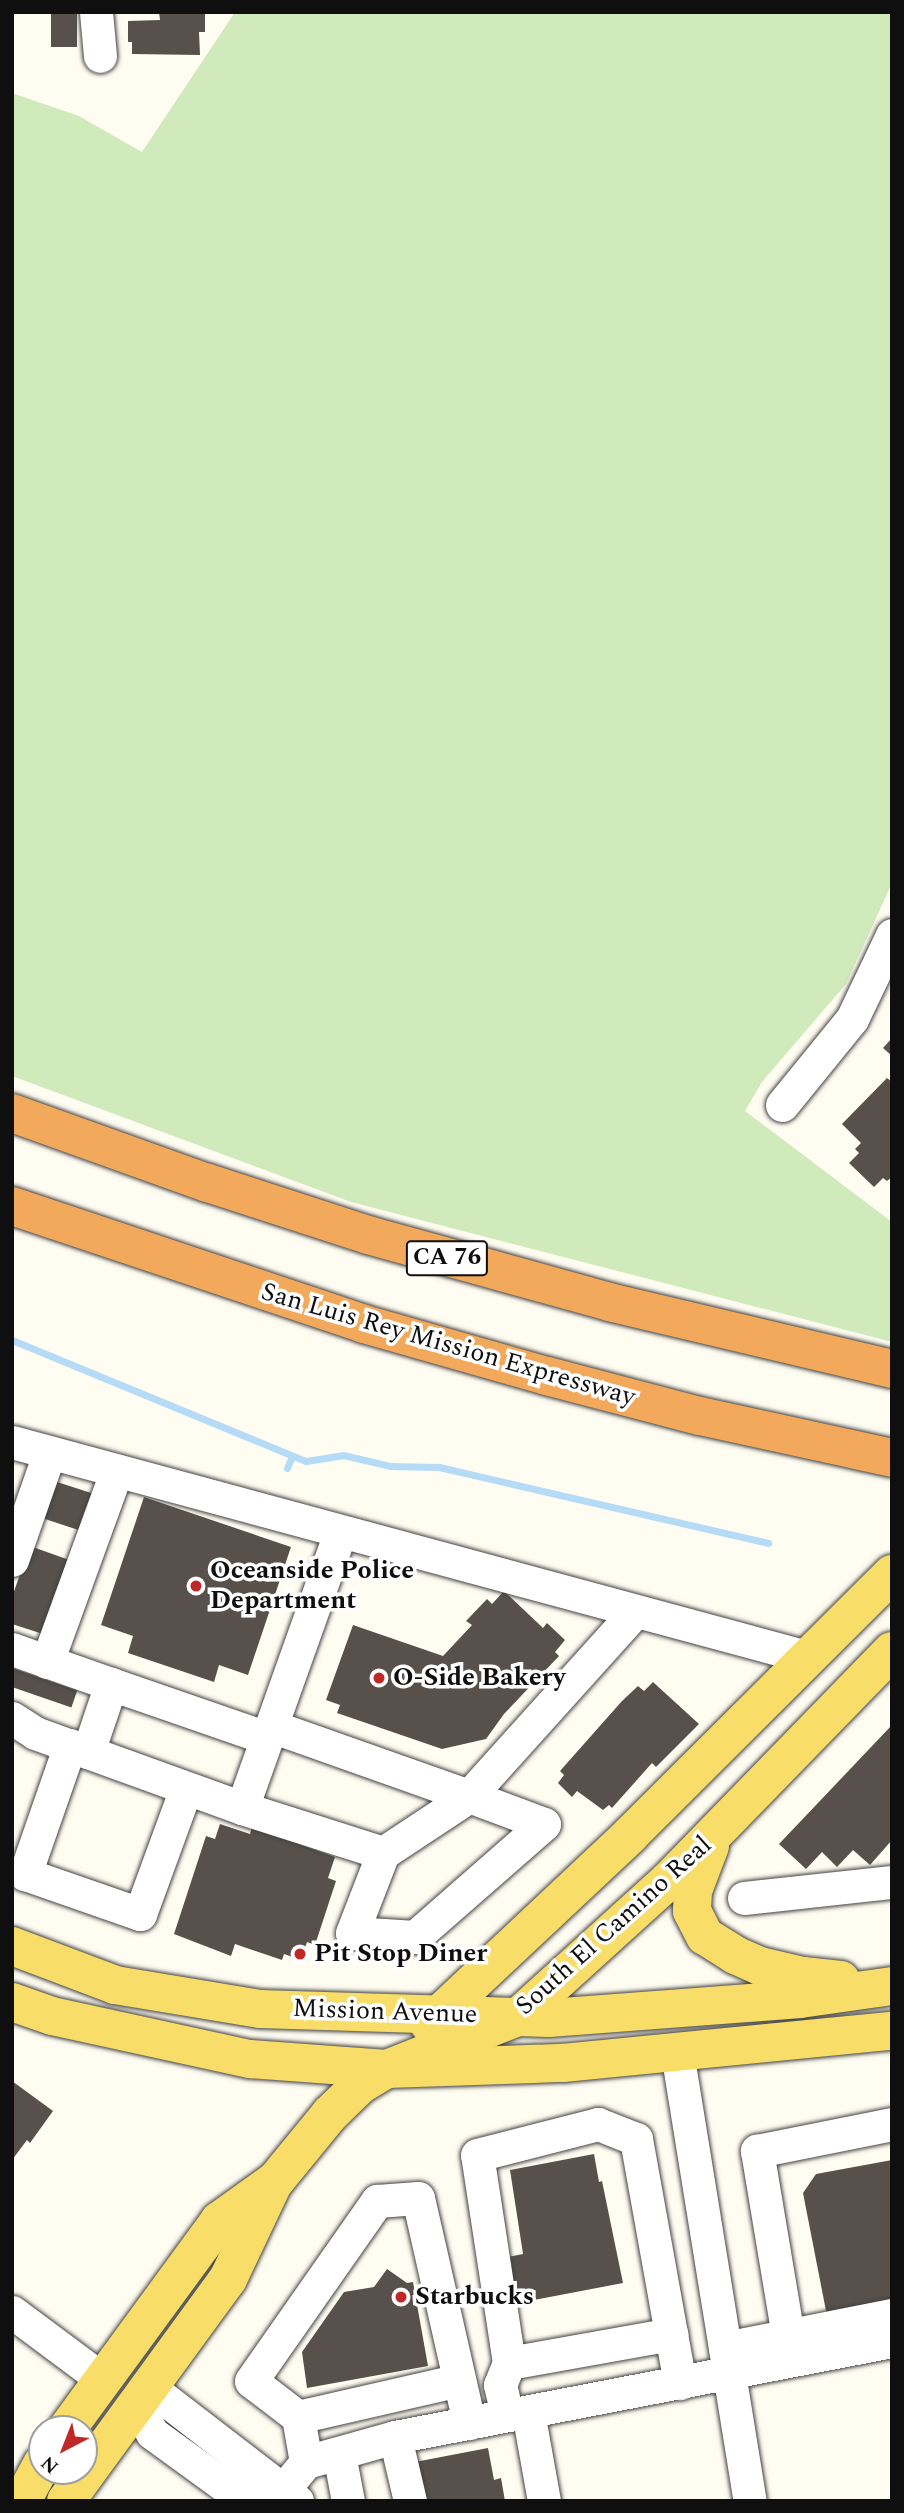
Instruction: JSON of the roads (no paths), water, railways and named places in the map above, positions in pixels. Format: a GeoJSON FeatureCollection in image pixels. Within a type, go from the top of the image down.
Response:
{"type":"FeatureCollection","features":[{"type":"Feature","properties":{"kind":"highway","name":"CA 76"},"geometry":{"type":"LineString","coordinates":[[12,1113],[208,1183],[368,1235],[609,1303],[892,1369]]}},
{"type":"Feature","properties":{"kind":"highway","name":"San Luis Rey Mission Expressway"},"geometry":{"type":"LineString","coordinates":[[12,1206],[351,1320],[521,1369],[699,1416],[886,1457]]}},
{"type":"Feature","properties":{"kind":"main road","name":"South El Camino Real"},"geometry":{"type":"LineString","coordinates":[[387,2069],[438,2013],[631,1835],[892,1574]]}},
{"type":"Feature","properties":{"kind":"main road","name":"South El Camino Real"},"geometry":{"type":"LineString","coordinates":[[387,2069],[518,2017],[670,1879],[892,1651]]}},
{"type":"Feature","properties":{"kind":"main road"},"geometry":{"type":"LineString","coordinates":[[714,1834],[693,1891],[692,1911],[705,1936],[735,1955],[760,1966],[803,1976],[892,1986]]}},
{"type":"Feature","properties":{"kind":"main road","name":"Mission Avenue"},"geometry":{"type":"LineString","coordinates":[[12,1946],[115,1985],[247,2007],[549,2018],[800,1999],[892,1986]]}},
{"type":"Feature","properties":{"kind":"main road","name":"Mission Avenue"},"geometry":{"type":"LineString","coordinates":[[12,2002],[52,2016],[250,2059],[387,2069],[563,2063],[892,2031]]}},
{"type":"Feature","properties":{"kind":"main road"},"geometry":{"type":"LineString","coordinates":[[66,2501],[228,2279],[276,2180],[338,2106],[360,2085],[387,2069]]}},
{"type":"Feature","properties":{"kind":"main road"},"geometry":{"type":"LineString","coordinates":[[77,2415],[219,2221],[276,2180]]}},
{"type":"Feature","properties":{"kind":"main road"},"geometry":{"type":"LineString","coordinates":[[143,2396],[129,2392],[146,2358],[195,2279],[204,2241]]}},
{"type":"Feature","properties":{"kind":"main road"},"geometry":{"type":"LineString","coordinates":[[94,2415],[102,2379]]}},
{"type":"Feature","properties":{"kind":"main road"},"geometry":{"type":"LineString","coordinates":[[22,2501],[31,2485]]}},
{"type":"Feature","properties":{"kind":"main road"},"geometry":{"type":"LineString","coordinates":[[45,2501],[56,2485]]}},
{"type":"Feature","properties":{"kind":"street"},"geometry":{"type":"LineString","coordinates":[[96,12],[100,56]]}},
{"type":"Feature","properties":{"kind":"street"},"geometry":{"type":"LineString","coordinates":[[782,1105],[852,1019],[892,935]]}},
{"type":"Feature","properties":{"kind":"street"},"geometry":{"type":"LineString","coordinates":[[12,1442],[634,1613],[807,1657]]}},
{"type":"Feature","properties":{"kind":"street"},"geometry":{"type":"LineString","coordinates":[[12,1560],[50,1454]]}},
{"type":"Feature","properties":{"kind":"street"},"geometry":{"type":"LineString","coordinates":[[47,1661],[116,1472]]}},
{"type":"Feature","properties":{"kind":"street"},"geometry":{"type":"LineString","coordinates":[[242,1808],[340,1533]]}},
{"type":"Feature","properties":{"kind":"street"},"geometry":{"type":"LineString","coordinates":[[12,1649],[111,1684],[469,1796],[544,1824],[415,1937],[352,1933],[383,1853],[469,1796],[634,1613]]}},
{"type":"Feature","properties":{"kind":"street"},"geometry":{"type":"LineString","coordinates":[[111,1684],[79,1749],[25,1874],[140,1914],[186,1788]]}},
{"type":"Feature","properties":{"kind":"street"},"geometry":{"type":"LineString","coordinates":[[14,1726],[242,1808],[383,1853]]}},
{"type":"Feature","properties":{"kind":"street"},"geometry":{"type":"LineString","coordinates":[[744,1898],[892,1882]]}},
{"type":"Feature","properties":{"kind":"street"},"geometry":{"type":"LineString","coordinates":[[677,2052],[750,2501]]}},
{"type":"Feature","properties":{"kind":"street"},"geometry":{"type":"LineString","coordinates":[[544,2501],[518,2414],[500,2385],[509,2363],[477,2155],[598,2124],[636,2139],[680,2382]]}},
{"type":"Feature","properties":{"kind":"street"},"geometry":{"type":"LineString","coordinates":[[788,2336],[757,2151],[892,2124]]}},
{"type":"Feature","properties":{"kind":"street"},"geometry":{"type":"LineString","coordinates":[[143,2396],[284,2496],[306,2462],[298,2417],[251,2381],[377,2201],[418,2198],[469,2423]]}},
{"type":"Feature","properties":{"kind":"street"},"geometry":{"type":"LineString","coordinates":[[12,2312],[102,2379]]}},
{"type":"Feature","properties":{"kind":"street"},"geometry":{"type":"LineString","coordinates":[[306,2462],[395,2437],[680,2382],[788,2336],[892,2315]]}},
{"type":"Feature","properties":{"kind":"street"},"geometry":{"type":"LineString","coordinates":[[509,2363],[671,2334]]}},
{"type":"Feature","properties":{"kind":"street"},"geometry":{"type":"LineString","coordinates":[[727,2360],[892,2341]]}},
{"type":"Feature","properties":{"kind":"street"},"geometry":{"type":"LineString","coordinates":[[298,2417],[459,2380]]}},
{"type":"Feature","properties":{"kind":"street"},"geometry":{"type":"LineString","coordinates":[[143,2396],[152,2433],[246,2501]]}},
{"type":"Feature","properties":{"kind":"street"},"geometry":{"type":"LineString","coordinates":[[395,2437],[410,2501]]}},
{"type":"Feature","properties":{"kind":"street"},"geometry":{"type":"LineString","coordinates":[[339,2454],[348,2501]]}},
{"type":"Feature","properties":{"kind":"waterway"},"geometry":{"type":"LineString","coordinates":[[12,1340],[306,1461],[343,1455],[390,1466],[439,1467],[768,1543]]}},
{"type":"Feature","properties":{"kind":"waterway"},"geometry":{"type":"LineString","coordinates":[[287,1468],[292,1456]]}},
{"type":"Feature","properties":{"kind":"place","name":"Oceanside Police Department"},"geometry":{"type":"Point","coordinates":[196,1586]}},
{"type":"Feature","properties":{"kind":"place","name":"O-Side Bakery"},"geometry":{"type":"Point","coordinates":[379,1678]}},
{"type":"Feature","properties":{"kind":"place","name":"Pit Stop Diner"},"geometry":{"type":"Point","coordinates":[300,1954]}},
{"type":"Feature","properties":{"kind":"place","name":"Starbucks"},"geometry":{"type":"Point","coordinates":[401,2297]}}]}
